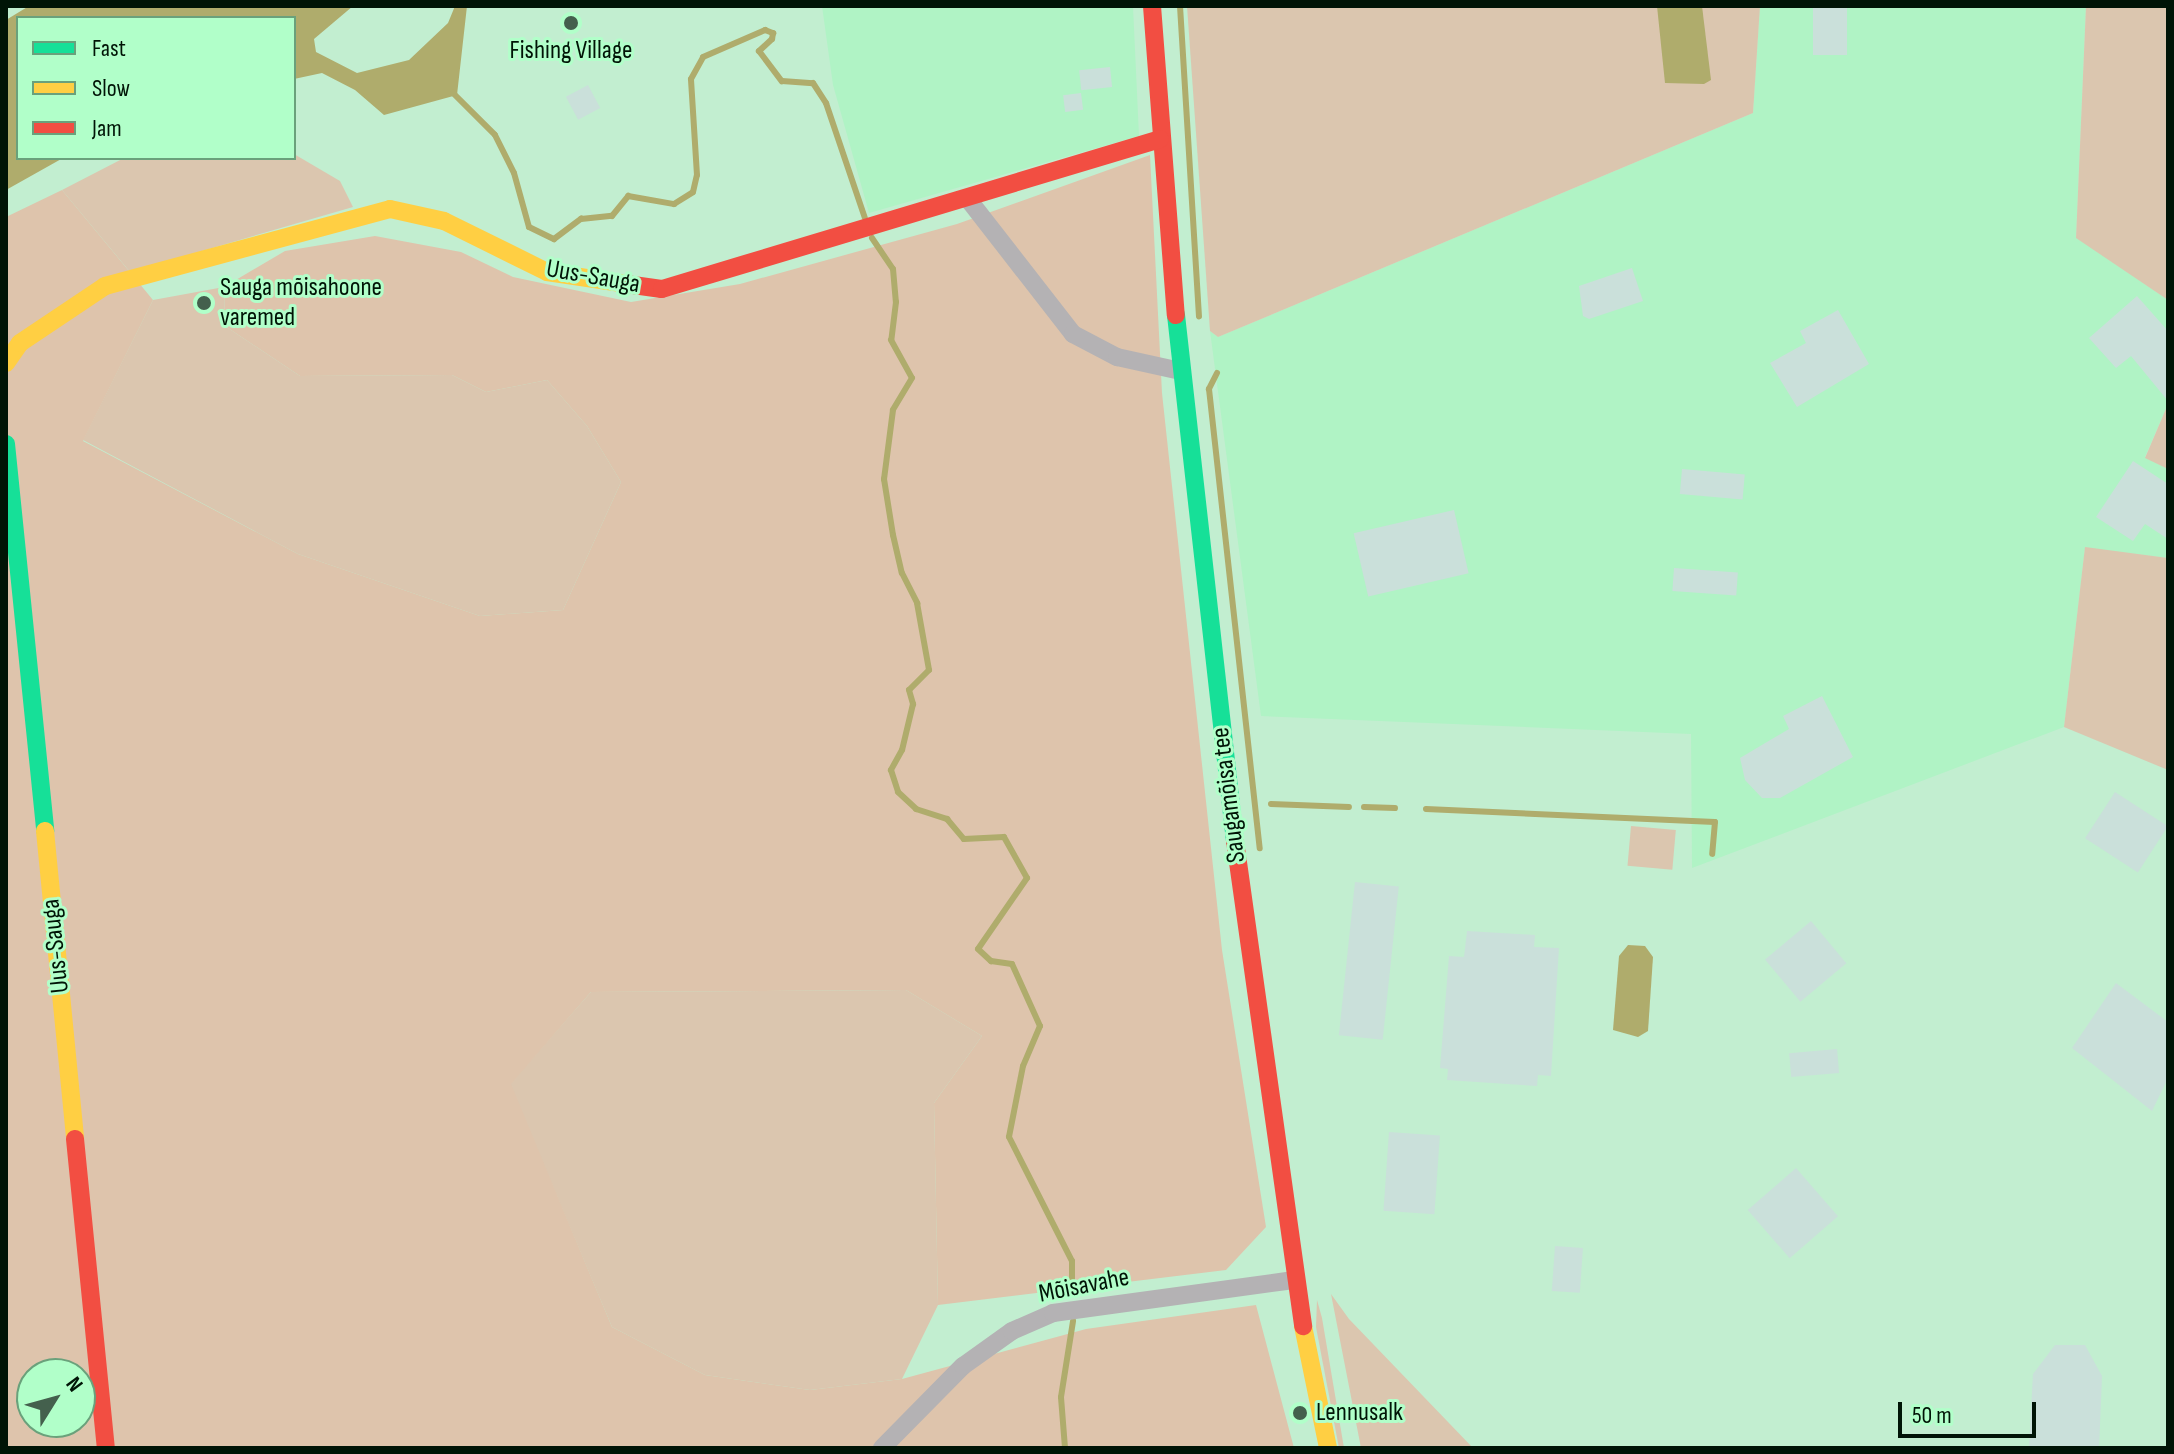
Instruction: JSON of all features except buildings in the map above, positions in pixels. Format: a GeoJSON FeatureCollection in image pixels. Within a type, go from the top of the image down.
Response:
{"type":"FeatureCollection","features":[{"type":"Feature","properties":{"kind":"street","name":"Saugamõisa tee"},"geometry":{"type":"LineString","coordinates":[[1152,6],[1180,371],[1238,869],[1294,1280],[1328,1448]]}},
{"type":"Feature","properties":{"kind":"street","name":"Uus-Sauga"},"geometry":{"type":"LineString","coordinates":[[6,363],[20,343],[105,286],[390,209],[444,221],[547,272],[662,289],[1160,139]]}},
{"type":"Feature","properties":{"kind":"street"},"geometry":{"type":"LineString","coordinates":[[968,199],[1073,334],[1117,357],[1180,371]]}},
{"type":"Feature","properties":{"kind":"street","name":"Uus-Sauga"},"geometry":{"type":"LineString","coordinates":[[6,444],[106,1448]]}},
{"type":"Feature","properties":{"kind":"street","name":"Mõisavahe"},"geometry":{"type":"LineString","coordinates":[[882,1448],[963,1366],[1012,1331],[1053,1313],[1294,1280]]}},
{"type":"Feature","properties":{"kind":"shaded area"},"geometry":{"type":"Polygon","coordinates":[[[29,6],[353,6],[314,39],[316,52],[357,73],[409,60],[448,23],[455,6],[467,6],[457,95],[384,115],[355,90],[322,73],[296,79],[296,16],[16,16],[16,160],[59,160],[6,190],[6,20],[29,6]]]}},
{"type":"Feature","properties":{"kind":"shaded area"},"geometry":{"type":"Polygon","coordinates":[[[822,6],[1133,6],[1139,136],[869,213],[833,85],[822,6]]]}},
{"type":"Feature","properties":{"kind":"shaded area"},"geometry":{"type":"Polygon","coordinates":[[[1187,6],[1760,6],[1753,113],[1218,337],[1210,331],[1187,6]]]}},
{"type":"Feature","properties":{"kind":"shaded area"},"geometry":{"type":"Polygon","coordinates":[[[1657,6],[1702,6],[1711,80],[1704,84],[1665,83],[1657,6]]]}},
{"type":"Feature","properties":{"kind":"shaded area"},"geometry":{"type":"Polygon","coordinates":[[[1760,6],[2086,6],[2076,237],[2168,300],[2168,404],[2145,457],[2168,469],[2168,558],[2085,548],[2064,727],[1692,868],[1691,734],[1261,716],[1210,331],[1218,337],[1753,113],[1760,6]]]}},
{"type":"Feature","properties":{"kind":"shaded area"},"geometry":{"type":"Polygon","coordinates":[[[2086,6],[2168,6],[2168,300],[2076,238],[2086,6]]]}},
{"type":"Feature","properties":{"kind":"shaded area"},"geometry":{"type":"Polygon","coordinates":[[[296,155],[340,181],[353,207],[130,272],[62,190],[120,160],[296,160],[296,155]]]}},
{"type":"Feature","properties":{"kind":"shaded area"},"geometry":{"type":"Polygon","coordinates":[[[1150,155],[1162,393],[1222,950],[1266,1227],[1226,1270],[938,1305],[934,1103],[982,1036],[906,990],[591,992],[511,1084],[612,1327],[705,1375],[810,1390],[902,1379],[1086,1329],[1256,1305],[1294,1448],[6,1448],[6,217],[62,190],[153,300],[83,441],[298,554],[480,616],[563,610],[621,482],[587,426],[547,380],[486,392],[452,375],[300,376],[225,326],[224,287],[285,251],[375,236],[461,252],[513,277],[631,302],[740,284],[957,224],[1150,155]]]}},
{"type":"Feature","properties":{"kind":"shaded area"},"geometry":{"type":"Polygon","coordinates":[[[224,287],[225,326],[300,376],[452,375],[486,392],[547,380],[587,426],[621,482],[563,610],[480,616],[298,554],[83,440],[153,300],[224,287]]]}},
{"type":"Feature","properties":{"kind":"shaded area"},"geometry":{"type":"Polygon","coordinates":[[[2168,404],[2168,469],[2145,458],[2168,404]]]}},
{"type":"Feature","properties":{"kind":"shaded area"},"geometry":{"type":"Polygon","coordinates":[[[2085,547],[2168,558],[2168,770],[2064,727],[2085,547]]]}},
{"type":"Feature","properties":{"kind":"shaded area"},"geometry":{"type":"Polygon","coordinates":[[[1631,826],[1676,830],[1672,870],[1628,866],[1631,826]]]}},
{"type":"Feature","properties":{"kind":"shaded area"},"geometry":{"type":"Polygon","coordinates":[[[1628,945],[1645,946],[1653,957],[1648,1031],[1638,1037],[1613,1030],[1619,956],[1628,945]]]}},
{"type":"Feature","properties":{"kind":"shaded area"},"geometry":{"type":"Polygon","coordinates":[[[906,990],[982,1036],[934,1103],[938,1305],[902,1379],[810,1390],[705,1375],[612,1327],[510,1084],[591,992],[906,990]]]}},
{"type":"Feature","properties":{"kind":"shaded area"},"geometry":{"type":"Polygon","coordinates":[[[1331,1294],[1349,1319],[1473,1448],[1361,1448],[1331,1294]]]}},
{"type":"Feature","properties":{"kind":"shaded area"},"geometry":{"type":"Polygon","coordinates":[[[1317,1300],[1344,1448],[1339,1448],[1316,1327],[1317,1300]]]}},
{"type":"Feature","properties":{"kind":"waterway"},"geometry":{"type":"LineString","coordinates":[[1180,6],[1199,316]]}},
{"type":"Feature","properties":{"kind":"waterway"},"geometry":{"type":"LineString","coordinates":[[453,93],[495,135],[514,173],[529,227],[554,239],[581,219],[612,216],[628,196],[674,204],[693,192],[697,175],[691,79],[703,57],[765,30],[773,33],[772,39],[759,51],[782,81],[813,83],[826,103],[865,218]]}},
{"type":"Feature","properties":{"kind":"waterway"},"geometry":{"type":"LineString","coordinates":[[872,238],[893,269],[896,302],[891,340],[912,378],[893,410],[884,479],[893,535],[902,573],[917,603],[929,670],[909,690],[913,704],[902,750],[891,770],[898,792],[916,809],[947,819],[964,839],[1004,837],[1027,878],[978,949],[991,961],[1012,964],[1040,1026],[1023,1066],[1009,1137],[1072,1261],[1072,1292]]}},
{"type":"Feature","properties":{"kind":"waterway"},"geometry":{"type":"LineString","coordinates":[[1217,373],[1209,389],[1260,848]]}},
{"type":"Feature","properties":{"kind":"waterway"},"geometry":{"type":"LineString","coordinates":[[1271,804],[1349,807]]}},
{"type":"Feature","properties":{"kind":"waterway"},"geometry":{"type":"LineString","coordinates":[[1364,807],[1395,808]]}},
{"type":"Feature","properties":{"kind":"waterway"},"geometry":{"type":"LineString","coordinates":[[1426,809],[1715,822],[1712,854]]}},
{"type":"Feature","properties":{"kind":"waterway"},"geometry":{"type":"LineString","coordinates":[[1065,1448],[1061,1397],[1073,1321]]}},
{"type":"Feature","properties":{"kind":"traffic: fast"},"geometry":{"type":"LineString","coordinates":[[1176,315],[1235,841]]}},
{"type":"Feature","properties":{"kind":"traffic: fast"},"geometry":{"type":"LineString","coordinates":[[6,444],[45,831]]}},
{"type":"Feature","properties":{"kind":"traffic: slow"},"geometry":{"type":"LineString","coordinates":[[6,363],[20,343],[105,286],[390,209],[444,221],[547,272],[626,284]]}},
{"type":"Feature","properties":{"kind":"traffic: slow"},"geometry":{"type":"LineString","coordinates":[[45,831],[75,1139]]}},
{"type":"Feature","properties":{"kind":"traffic: slow"},"geometry":{"type":"LineString","coordinates":[[1303,1326],[1328,1448]]}},
{"type":"Feature","properties":{"kind":"traffic: jam"},"geometry":{"type":"LineString","coordinates":[[1152,6],[1176,315]]}},
{"type":"Feature","properties":{"kind":"traffic: jam"},"geometry":{"type":"LineString","coordinates":[[626,284],[662,289],[1160,139]]}},
{"type":"Feature","properties":{"kind":"traffic: jam"},"geometry":{"type":"LineString","coordinates":[[1235,841],[1303,1326]]}},
{"type":"Feature","properties":{"kind":"traffic: jam"},"geometry":{"type":"LineString","coordinates":[[75,1139],[106,1448]]}},
{"type":"Feature","properties":{"kind":"place","name":"Fishing Village"},"geometry":{"type":"Point","coordinates":[571,23]}},
{"type":"Feature","properties":{"kind":"place","name":"Sauga mõisahoone varemed"},"geometry":{"type":"Point","coordinates":[204,303]}},
{"type":"Feature","properties":{"kind":"place","name":"Lennusalk"},"geometry":{"type":"Point","coordinates":[1300,1413]}}]}
